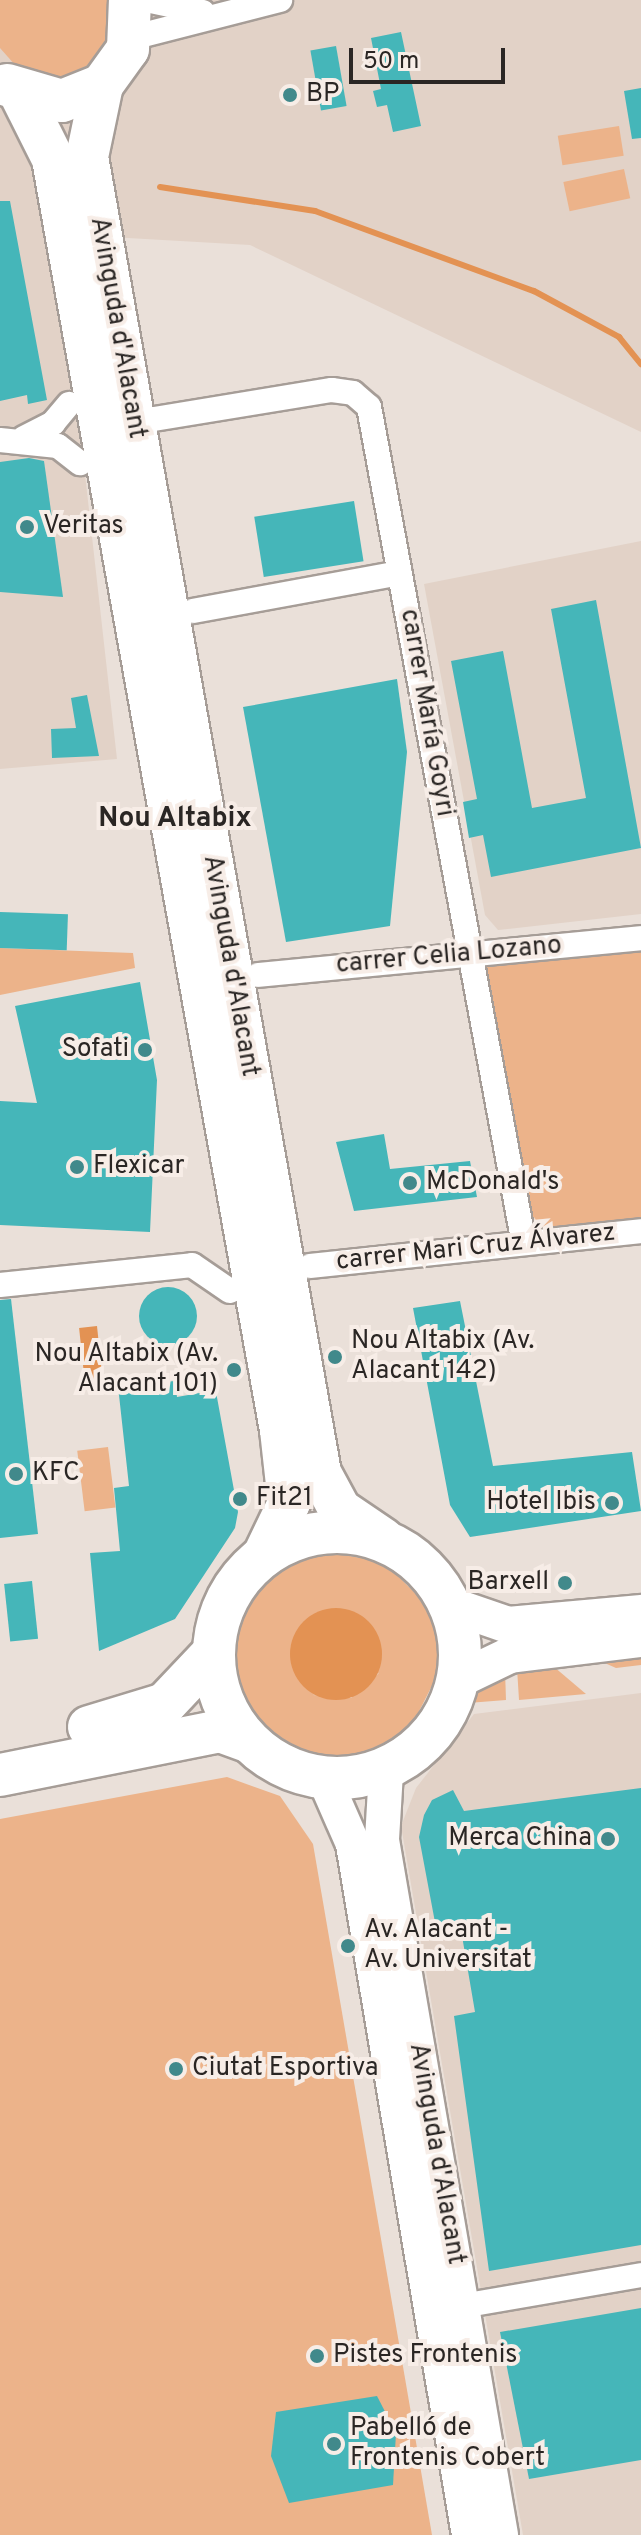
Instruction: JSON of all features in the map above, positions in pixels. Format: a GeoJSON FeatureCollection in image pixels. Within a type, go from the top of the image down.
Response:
{"type":"FeatureCollection","features":[{"type":"Feature","properties":{"kind":"highway","name":"Avinguda d'Alacant"},"geometry":{"type":"LineString","coordinates":[[131,19],[102,85],[87,157],[80,216],[281,1430],[289,1503],[265,1553]]}},
{"type":"Feature","properties":{"kind":"highway"},"geometry":{"type":"LineString","coordinates":[[10,86],[62,101],[102,85]]}},
{"type":"Feature","properties":{"kind":"highway","name":"Avinguda d'Alacant"},"geometry":{"type":"LineString","coordinates":[[10,86],[48,143],[80,216],[320,1473],[340,1510],[383,1539]]}},
{"type":"Feature","properties":{"kind":"highway"},"geometry":{"type":"LineString","coordinates":[[307,1534],[383,1539],[422,1565],[450,1605],[460,1644],[458,1680],[442,1720],[386,1772],[324,1778],[280,1765],[248,1741],[228,1714],[213,1653],[220,1613],[240,1578],[265,1553],[307,1534]]}},
{"type":"Feature","properties":{"kind":"highway"},"geometry":{"type":"LineString","coordinates":[[0,1746],[140,1717],[165,1704],[213,1653]]}},
{"type":"Feature","properties":{"kind":"highway"},"geometry":{"type":"LineString","coordinates":[[0,1775],[220,1731],[248,1741]]}},
{"type":"Feature","properties":{"kind":"main road"},"geometry":{"type":"LineString","coordinates":[[450,1605],[508,1625],[641,1613]]}},
{"type":"Feature","properties":{"kind":"main road"},"geometry":{"type":"LineString","coordinates":[[458,1680],[510,1655],[641,1639]]}},
{"type":"Feature","properties":{"kind":"main road","name":"Avinguda d'Alacant"},"geometry":{"type":"LineString","coordinates":[[386,1772],[382,1840],[501,2535]]}},
{"type":"Feature","properties":{"kind":"main road","name":"Avinguda d'Alacant"},"geometry":{"type":"LineString","coordinates":[[324,1778],[353,1844],[469,2535]]}},
{"type":"Feature","properties":{"kind":"street"},"geometry":{"type":"LineString","coordinates":[[146,0],[213,13]]}},
{"type":"Feature","properties":{"kind":"street"},"geometry":{"type":"LineString","coordinates":[[131,19],[213,13],[280,0]]}},
{"type":"Feature","properties":{"kind":"street","name":"carrer María Goyri"},"geometry":{"type":"LineString","coordinates":[[154,419],[332,390],[353,393],[369,407],[523,1239]]}},
{"type":"Feature","properties":{"kind":"street"},"geometry":{"type":"LineString","coordinates":[[12,439],[53,423],[69,404]]}},
{"type":"Feature","properties":{"kind":"street"},"geometry":{"type":"LineString","coordinates":[[12,439],[58,446],[80,463]]}},
{"type":"Feature","properties":{"kind":"street"},"geometry":{"type":"LineString","coordinates":[[193,611],[400,573]]}},
{"type":"Feature","properties":{"kind":"street","name":"carrer Celia Lozano"},"geometry":{"type":"LineString","coordinates":[[258,975],[641,938]]}},
{"type":"Feature","properties":{"kind":"street","name":"carrer Mari Cruz Álvarez"},"geometry":{"type":"LineString","coordinates":[[310,1266],[523,1239],[641,1231]]}},
{"type":"Feature","properties":{"kind":"street"},"geometry":{"type":"LineString","coordinates":[[0,1285],[192,1265],[230,1291]]}},
{"type":"Feature","properties":{"kind":"street"},"geometry":{"type":"LineString","coordinates":[[462,2306],[641,2275]]}},
{"type":"Feature","properties":{"kind":"shaded area"},"geometry":{"type":"Polygon","coordinates":[[[0,0],[641,0],[641,432],[250,245],[58,234],[117,759],[0,769],[0,0]]]}},
{"type":"Feature","properties":{"kind":"shaded area"},"geometry":{"type":"Polygon","coordinates":[[[0,0],[110,0],[109,46],[72,79],[23,74],[0,48],[0,0]]]}},
{"type":"Feature","properties":{"kind":"shaded area"},"geometry":{"type":"Polygon","coordinates":[[[619,126],[624,156],[562,165],[558,136],[619,126]]]}},
{"type":"Feature","properties":{"kind":"shaded area"},"geometry":{"type":"Polygon","coordinates":[[[624,169],[630,198],[570,211],[563,182],[624,169]]]}},
{"type":"Feature","properties":{"kind":"shaded area"},"geometry":{"type":"Polygon","coordinates":[[[641,541],[641,914],[498,930],[485,915],[424,584],[641,541]]]}},
{"type":"Feature","properties":{"kind":"shaded area"},"geometry":{"type":"Polygon","coordinates":[[[641,938],[641,1231],[523,1239],[470,954],[641,938]]]}},
{"type":"Feature","properties":{"kind":"shaded area"},"geometry":{"type":"Polygon","coordinates":[[[0,948],[133,953],[135,968],[0,995],[0,948]]]}},
{"type":"Feature","properties":{"kind":"shaded area"},"geometry":{"type":"Polygon","coordinates":[[[97,1326],[103,1388],[86,1390],[79,1328],[97,1326]]]}},
{"type":"Feature","properties":{"kind":"shaded area"},"geometry":{"type":"Polygon","coordinates":[[[108,1447],[115,1508],[85,1511],[77,1451],[108,1447]]]}},
{"type":"Feature","properties":{"kind":"shaded area"},"geometry":{"type":"Polygon","coordinates":[[[321,1551],[384,1562],[430,1608],[439,1639],[439,1672],[410,1729],[380,1750],[345,1759],[309,1756],[276,1740],[251,1714],[235,1681],[233,1645],[242,1610],[263,1581],[321,1551]],[[379,1673],[313,1695],[351,1698],[379,1673]]]}},
{"type":"Feature","properties":{"kind":"shaded area"},"geometry":{"type":"Polygon","coordinates":[[[336,1608],[354,1612],[368,1622],[378,1636],[382,1654],[378,1672],[368,1686],[354,1696],[336,1700],[318,1696],[304,1686],[294,1672],[290,1654],[294,1636],[304,1622],[318,1612],[336,1608]]]}},
{"type":"Feature","properties":{"kind":"shaded area"},"geometry":{"type":"Polygon","coordinates":[[[641,1650],[641,1665],[616,1668],[589,1656],[641,1650]]]}},
{"type":"Feature","properties":{"kind":"shaded area"},"geometry":{"type":"Polygon","coordinates":[[[553,1666],[586,1694],[519,1700],[517,1668],[553,1666]]]}},
{"type":"Feature","properties":{"kind":"shaded area"},"geometry":{"type":"Polygon","coordinates":[[[505,1670],[506,1700],[468,1703],[477,1690],[505,1670]]]}},
{"type":"Feature","properties":{"kind":"shaded area"},"geometry":{"type":"Polygon","coordinates":[[[641,1693],[641,2535],[523,2535],[401,1826],[416,1788],[474,1714],[641,1693]]]}},
{"type":"Feature","properties":{"kind":"shaded area","name":"Ciutat Esportiva"},"geometry":{"type":"Polygon","coordinates":[[[227,1777],[280,1796],[313,1844],[432,2535],[0,2535],[0,1819],[227,1777]]]}},
{"type":"Feature","properties":{"kind":"building"},"geometry":{"type":"Polygon","coordinates":[[[401,32],[421,126],[393,132],[387,105],[377,107],[373,91],[381,89],[371,38],[401,32]]]}},
{"type":"Feature","properties":{"kind":"building"},"geometry":{"type":"Polygon","coordinates":[[[336,46],[347,106],[321,111],[310,51],[336,46]]]}},
{"type":"Feature","properties":{"kind":"building"},"geometry":{"type":"Polygon","coordinates":[[[641,88],[641,138],[632,139],[624,91],[641,88]]]}},
{"type":"Feature","properties":{"kind":"building"},"geometry":{"type":"Polygon","coordinates":[[[0,201],[10,201],[47,400],[28,404],[27,395],[0,401],[0,201]]]}},
{"type":"Feature","properties":{"kind":"building","name":"Veritas"},"geometry":{"type":"Polygon","coordinates":[[[29,458],[44,461],[63,597],[0,592],[0,462],[29,458]]]}},
{"type":"Feature","properties":{"kind":"building"},"geometry":{"type":"Polygon","coordinates":[[[354,501],[364,561],[264,577],[254,517],[354,501]]]}},
{"type":"Feature","properties":{"kind":"building"},"geometry":{"type":"Polygon","coordinates":[[[596,600],[641,848],[491,877],[483,835],[469,838],[463,802],[477,799],[451,661],[503,651],[532,808],[586,798],[551,609],[596,600]]]}},
{"type":"Feature","properties":{"kind":"building"},"geometry":{"type":"Polygon","coordinates":[[[397,679],[407,752],[390,926],[286,942],[243,707],[397,679]]]}},
{"type":"Feature","properties":{"kind":"building"},"geometry":{"type":"Polygon","coordinates":[[[87,695],[99,756],[52,758],[51,729],[76,728],[71,698],[87,695]]]}},
{"type":"Feature","properties":{"kind":"building"},"geometry":{"type":"Polygon","coordinates":[[[0,912],[68,914],[67,950],[0,948],[0,912]]]}},
{"type":"Feature","properties":{"kind":"building"},"geometry":{"type":"Polygon","coordinates":[[[140,982],[157,1080],[150,1232],[0,1225],[0,1101],[37,1103],[15,1006],[140,982]]]}},
{"type":"Feature","properties":{"kind":"building","name":"McDonald's"},"geometry":{"type":"Polygon","coordinates":[[[384,1134],[390,1169],[470,1161],[477,1197],[354,1211],[336,1142],[384,1134]]]}},
{"type":"Feature","properties":{"kind":"building"},"geometry":{"type":"Polygon","coordinates":[[[168,1287],[179,1289],[188,1296],[195,1305],[195,1327],[188,1336],[179,1343],[168,1345],[157,1343],[148,1336],[141,1327],[139,1316],[141,1305],[148,1296],[157,1289],[168,1287]]]}},
{"type":"Feature","properties":{"kind":"building","name":"KFC"},"geometry":{"type":"Polygon","coordinates":[[[11,1299],[38,1534],[0,1538],[0,1300],[11,1299]]]}},
{"type":"Feature","properties":{"kind":"building"},"geometry":{"type":"Polygon","coordinates":[[[460,1301],[493,1466],[632,1452],[641,1511],[470,1537],[450,1505],[413,1308],[460,1301]]]}},
{"type":"Feature","properties":{"kind":"building"},"geometry":{"type":"Polygon","coordinates":[[[175,1381],[177,1397],[205,1392],[214,1381],[238,1512],[235,1528],[175,1619],[99,1651],[90,1553],[120,1551],[114,1488],[129,1486],[118,1386],[175,1381]]]}},
{"type":"Feature","properties":{"kind":"building"},"geometry":{"type":"Polygon","coordinates":[[[32,1581],[38,1639],[10,1642],[4,1584],[32,1581]]]}},
{"type":"Feature","properties":{"kind":"building"},"geometry":{"type":"Polygon","coordinates":[[[641,1788],[641,2245],[489,2271],[454,2016],[475,2012],[461,1930],[437,1933],[419,1837],[424,1815],[432,1800],[453,1790],[464,1811],[641,1788]]]}},
{"type":"Feature","properties":{"kind":"building"},"geometry":{"type":"Polygon","coordinates":[[[641,2308],[641,2460],[529,2479],[500,2332],[641,2308]]]}},
{"type":"Feature","properties":{"kind":"building","name":"Pabelló de Frontenis Cobert"},"geometry":{"type":"Polygon","coordinates":[[[377,2396],[396,2433],[393,2485],[289,2503],[271,2456],[276,2412],[377,2396]]]}},
{"type":"Feature","properties":{"kind":"waterway"},"geometry":{"type":"LineString","coordinates":[[160,187],[315,211],[534,291],[619,337],[641,364]]}},
{"type":"Feature","properties":{"kind":"place","name":"BP"},"geometry":{"type":"Point","coordinates":[290,95]}},
{"type":"Feature","properties":{"kind":"place","name":"Veritas"},"geometry":{"type":"Point","coordinates":[27,527]}},
{"type":"Feature","properties":{"kind":"place","name":"Sofati"},"geometry":{"type":"Point","coordinates":[145,1050]}},
{"type":"Feature","properties":{"kind":"place","name":"Flexicar"},"geometry":{"type":"Point","coordinates":[77,1167]}},
{"type":"Feature","properties":{"kind":"place","name":"McDonald's"},"geometry":{"type":"Point","coordinates":[410,1183]}},
{"type":"Feature","properties":{"kind":"place","name":"Nou Altabix (Av. Alacant 142)"},"geometry":{"type":"Point","coordinates":[335,1357]}},
{"type":"Feature","properties":{"kind":"place","name":"Nou Altabix (Av. Alacant 101)"},"geometry":{"type":"Point","coordinates":[234,1370]}},
{"type":"Feature","properties":{"kind":"place","name":"KFC"},"geometry":{"type":"Point","coordinates":[16,1474]}},
{"type":"Feature","properties":{"kind":"place","name":"Fit21"},"geometry":{"type":"Point","coordinates":[240,1499]}},
{"type":"Feature","properties":{"kind":"place","name":"Hotel Ibis"},"geometry":{"type":"Point","coordinates":[612,1503]}},
{"type":"Feature","properties":{"kind":"place","name":"Barxell"},"geometry":{"type":"Point","coordinates":[565,1583]}},
{"type":"Feature","properties":{"kind":"place","name":"Merca China"},"geometry":{"type":"Point","coordinates":[608,1839]}},
{"type":"Feature","properties":{"kind":"place","name":"Av. Alacant - Av. Universitat"},"geometry":{"type":"Point","coordinates":[348,1946]}},
{"type":"Feature","properties":{"kind":"place","name":"Ciutat Esportiva"},"geometry":{"type":"Point","coordinates":[176,2069]}},
{"type":"Feature","properties":{"kind":"place","name":"Pistes Frontenis"},"geometry":{"type":"Point","coordinates":[317,2356]}},
{"type":"Feature","properties":{"kind":"place","name":"Pabelló de Frontenis Cobert"},"geometry":{"type":"Point","coordinates":[334,2444]}},
{"type":"Feature","properties":{"kind":"district","name":"Nou Altabix"},"geometry":{"type":"Point","coordinates":[175,819]}}]}
